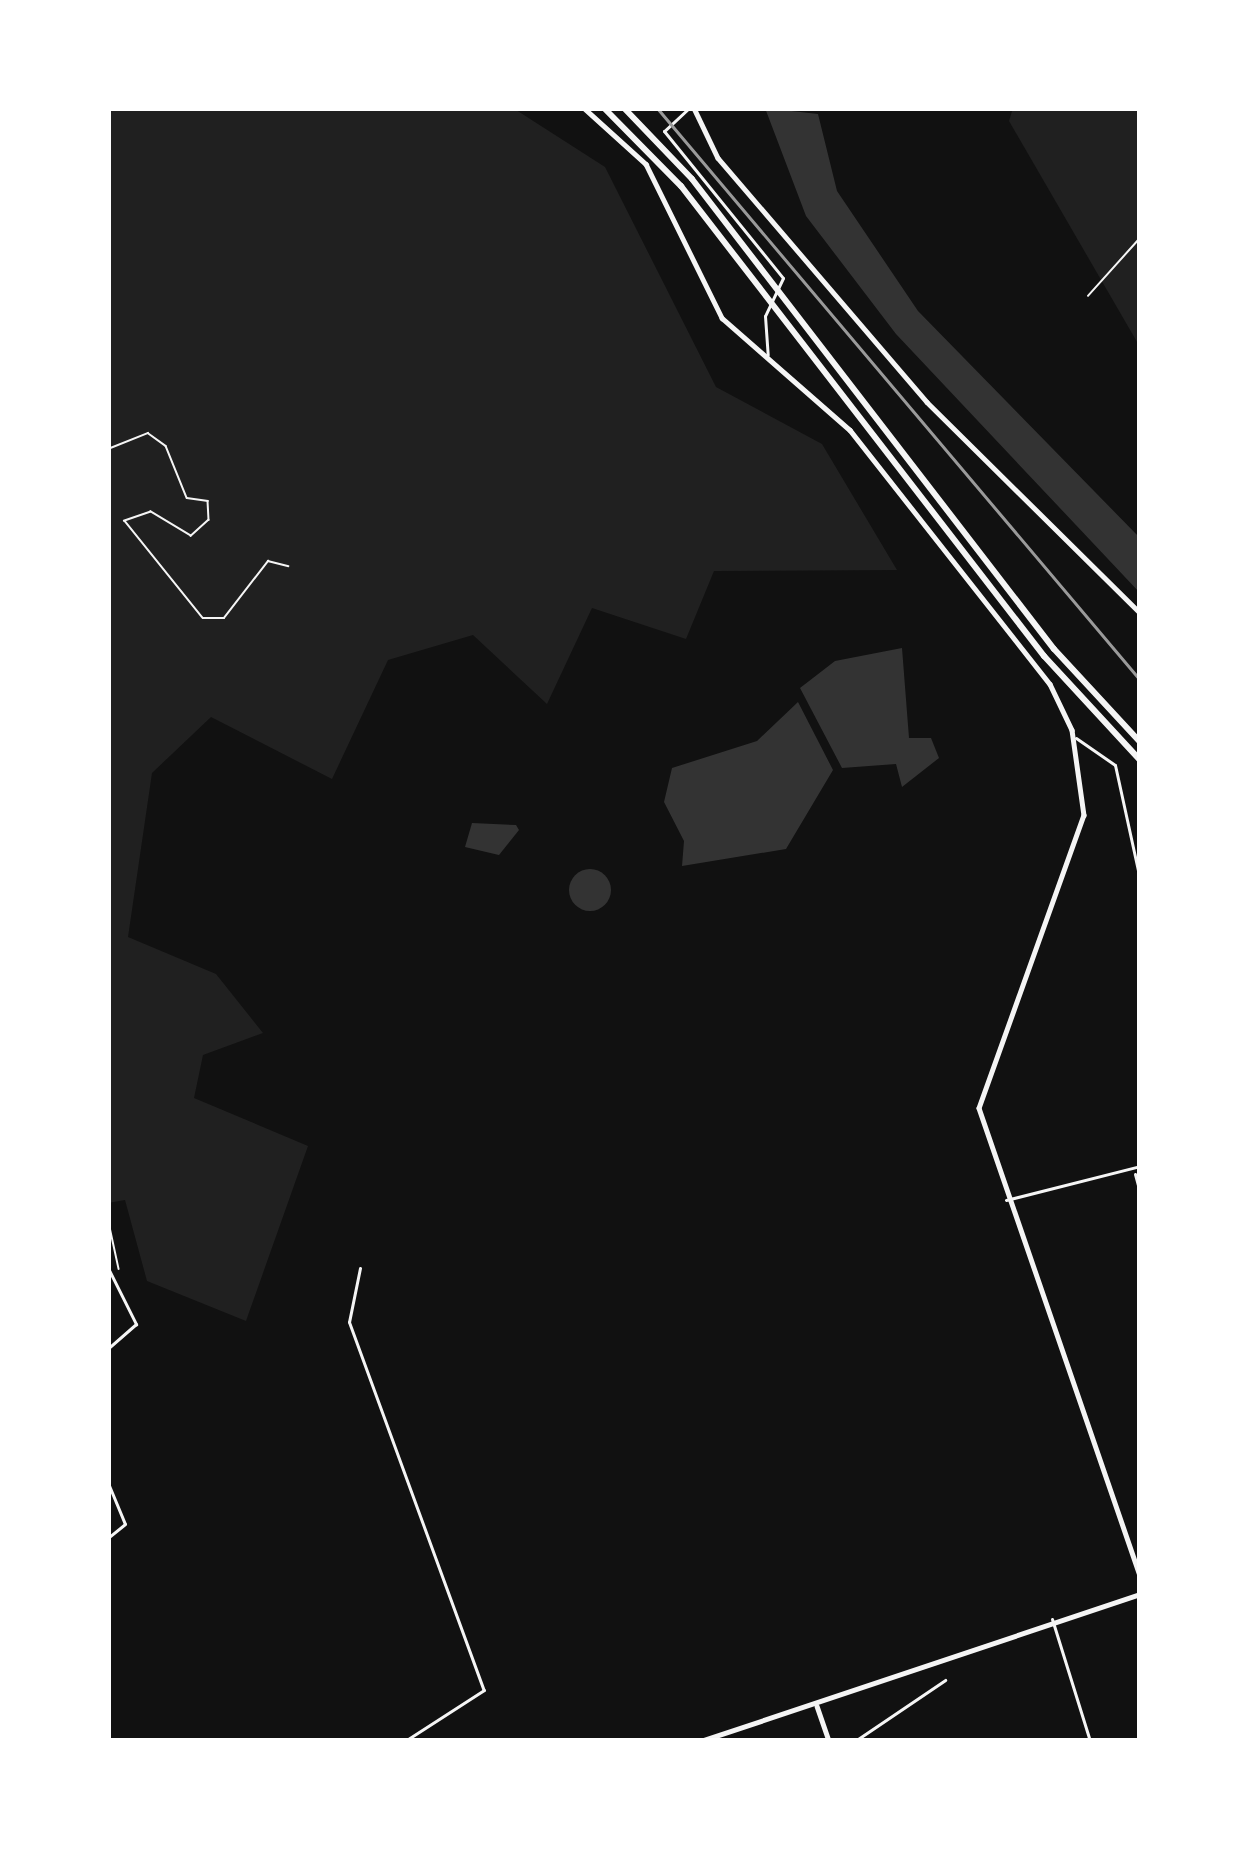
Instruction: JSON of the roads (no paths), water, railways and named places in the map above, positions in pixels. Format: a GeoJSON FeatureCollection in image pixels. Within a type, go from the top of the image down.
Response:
{"type":"FeatureCollection","features":[{"type":"Feature","properties":{"kind":"highway"},"geometry":{"type":"LineString","coordinates":[[604,108],[776,309],[1044,656],[1140,760]]}},
{"type":"Feature","properties":{"kind":"highway"},"geometry":{"type":"LineString","coordinates":[[624,108],[782,296],[1054,649],[1140,742]]}},
{"type":"Feature","properties":{"kind":"main road"},"geometry":{"type":"LineString","coordinates":[[584,108],[646,164],[722,318],[866,449],[1050,684],[1074,737],[1084,815],[980,1092],[1006,1199],[1140,1576]]}},
{"type":"Feature","properties":{"kind":"main road"},"geometry":{"type":"LineString","coordinates":[[691,108],[718,158],[927,402],[1140,614]]}},
{"type":"Feature","properties":{"kind":"main road"},"geometry":{"type":"LineString","coordinates":[[701,1741],[817,1706],[1140,1594]]}},
{"type":"Feature","properties":{"kind":"main road"},"geometry":{"type":"LineString","coordinates":[[817,1706],[830,1741]]}},
{"type":"Feature","properties":{"kind":"street"},"geometry":{"type":"LineString","coordinates":[[691,108],[664,131],[783,278],[765,316],[769,361]]}},
{"type":"Feature","properties":{"kind":"street"},"geometry":{"type":"LineString","coordinates":[[1074,737],[1114,765],[1140,880]]}},
{"type":"Feature","properties":{"kind":"street"},"geometry":{"type":"LineString","coordinates":[[1140,995],[1140,1136]]}},
{"type":"Feature","properties":{"kind":"street"},"geometry":{"type":"LineString","coordinates":[[1006,1199],[1134,1173],[1140,1166]]}},
{"type":"Feature","properties":{"kind":"street"},"geometry":{"type":"LineString","coordinates":[[1134,1173],[1140,1193]]}},
{"type":"Feature","properties":{"kind":"street"},"geometry":{"type":"LineString","coordinates":[[360,1268],[344,1302],[349,1322],[484,1690],[405,1741]]}},
{"type":"Feature","properties":{"kind":"street"},"geometry":{"type":"LineString","coordinates":[[108,1270],[136,1324],[108,1348]]}},
{"type":"Feature","properties":{"kind":"street"},"geometry":{"type":"LineString","coordinates":[[108,1483],[125,1524],[108,1538]]}},
{"type":"Feature","properties":{"kind":"street"},"geometry":{"type":"LineString","coordinates":[[1053,1622],[1090,1741]]}},
{"type":"Feature","properties":{"kind":"street"},"geometry":{"type":"LineString","coordinates":[[855,1741],[946,1681]]}},
{"type":"Feature","properties":{"kind":"railway"},"geometry":{"type":"LineString","coordinates":[[657,108],[1140,680]]}}]}
